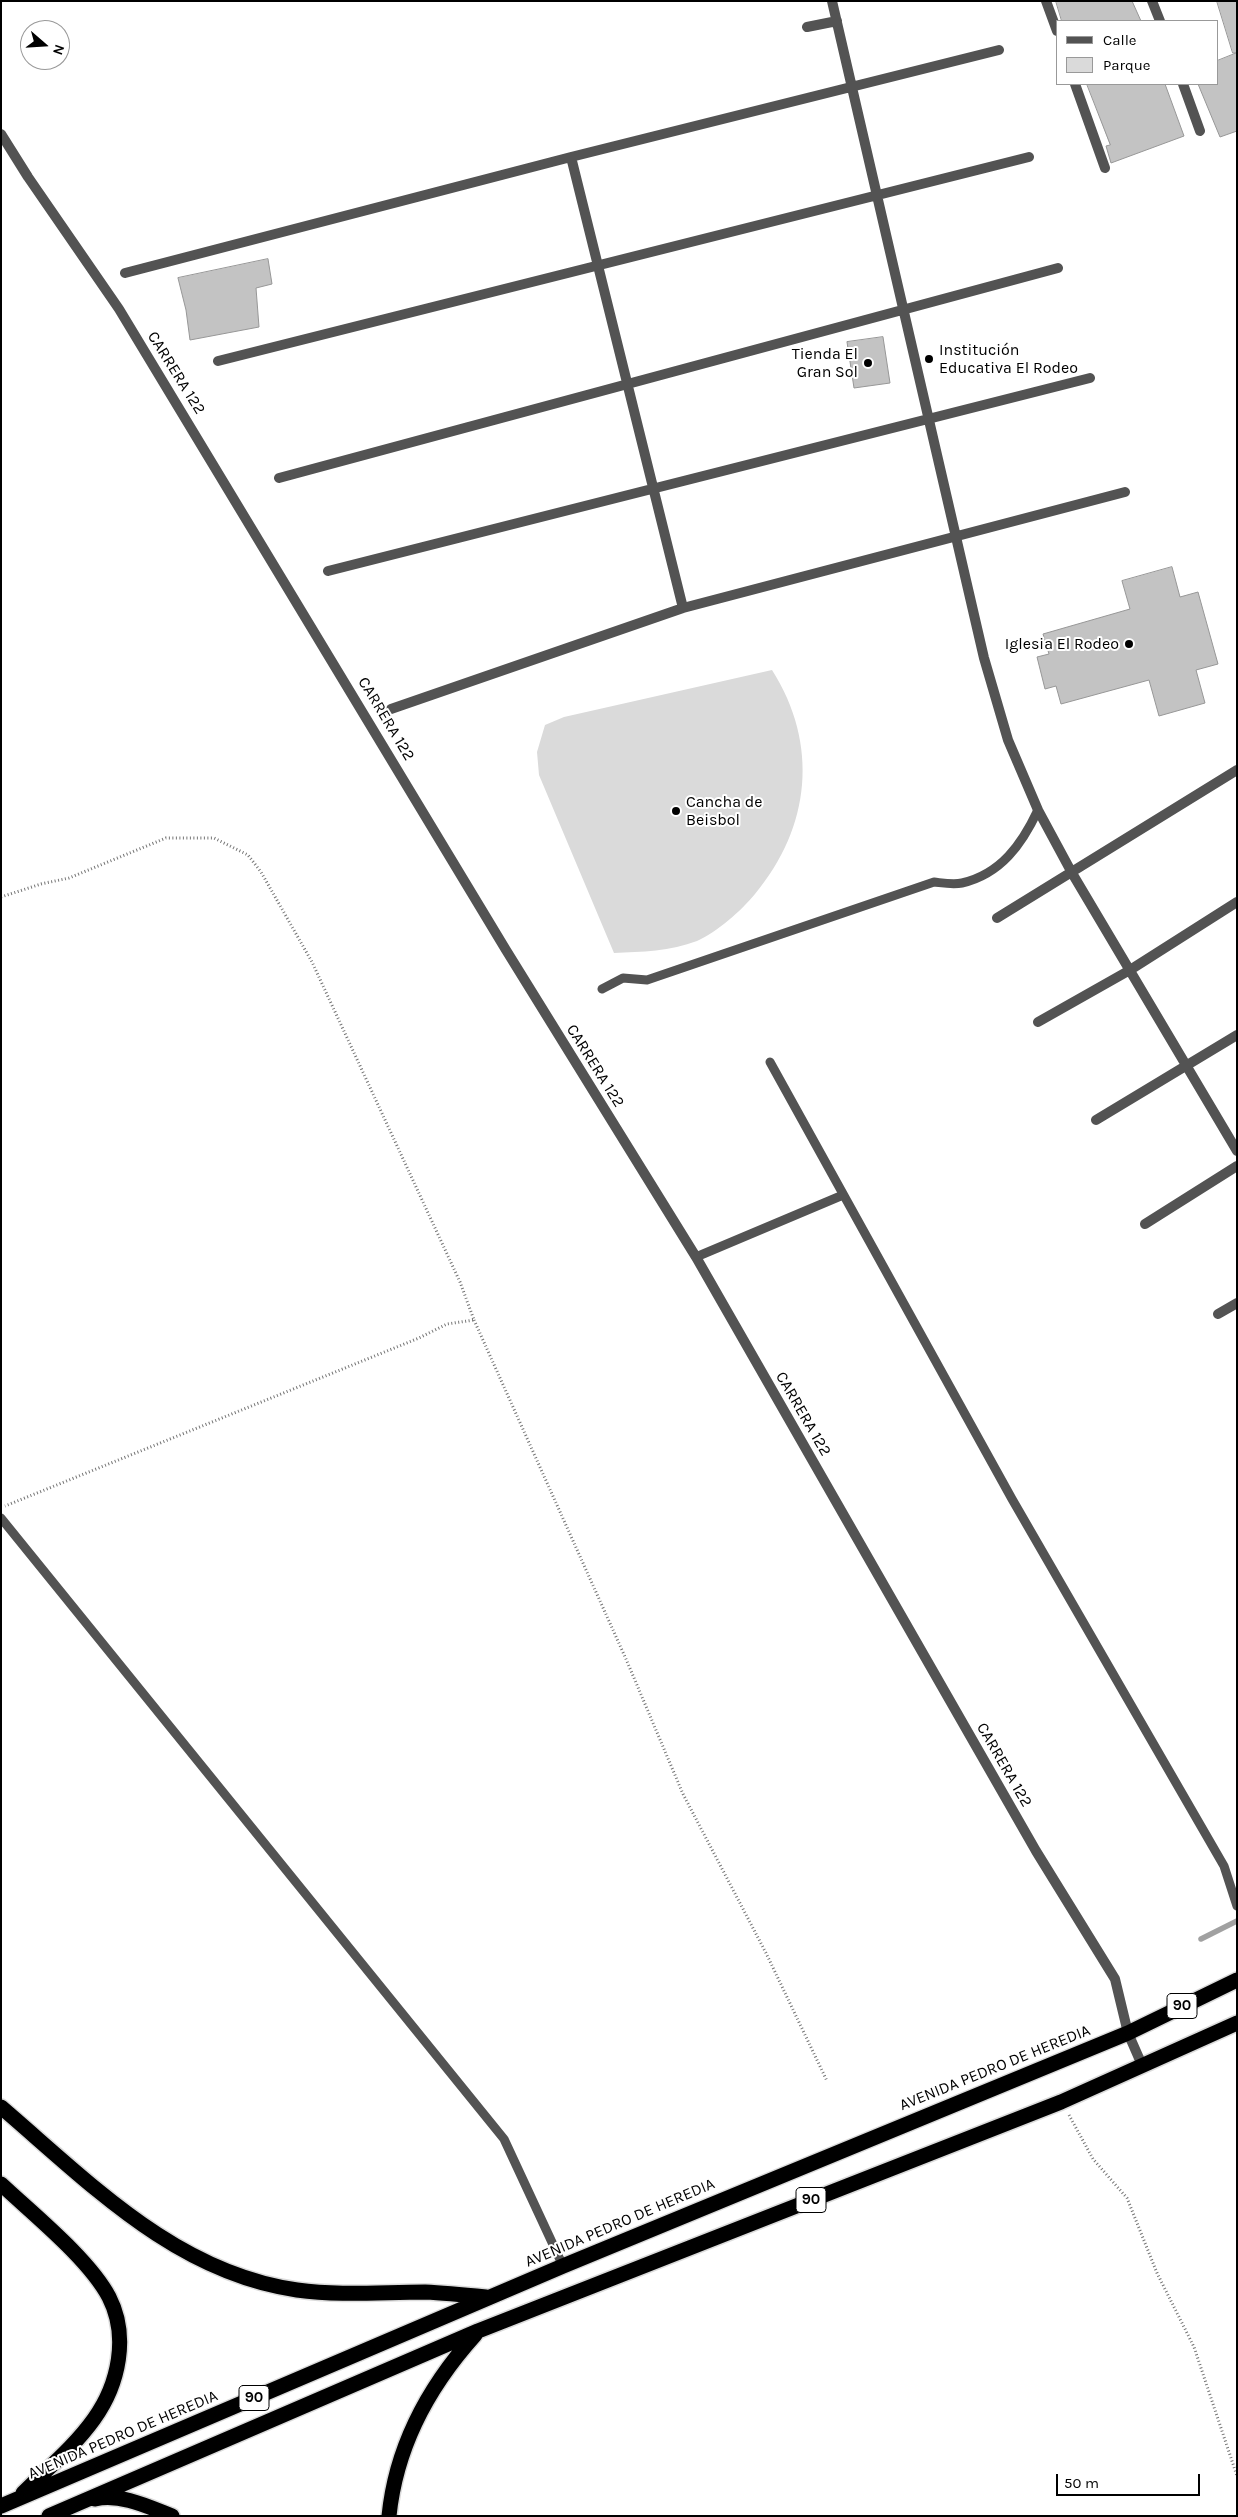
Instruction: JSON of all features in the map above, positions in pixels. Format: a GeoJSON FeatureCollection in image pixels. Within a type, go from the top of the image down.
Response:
{"type":"FeatureCollection","features":[{"type":"Feature","properties":{"kind":"highway","name":"AVENIDA PEDRO DE HEREDIA"},"geometry":{"type":"LineString","coordinates":[[18,2499],[563,2266],[1128,2032],[1237,1980]]}},
{"type":"Feature","properties":{"kind":"highway","name":"90"},"geometry":{"type":"LineString","coordinates":[[49,2516],[478,2331],[1061,2102],[1237,2023]]}},
{"type":"Feature","properties":{"kind":"highway"},"geometry":{"type":"LineString","coordinates":[[1,2107],[130,2217],[168,2243],[206,2264],[253,2282],[297,2290],[352,2295],[426,2292],[490,2297]]}},
{"type":"Feature","properties":{"kind":"highway"},"geometry":{"type":"LineString","coordinates":[[1,2184],[91,2271],[109,2297],[119,2327],[119,2359],[111,2388],[95,2418],[74,2444],[18,2499]]}},
{"type":"Feature","properties":{"kind":"highway"},"geometry":{"type":"LineString","coordinates":[[389,2516],[398,2462],[414,2426],[448,2368],[478,2331]]}},
{"type":"Feature","properties":{"kind":"highway"},"geometry":{"type":"LineString","coordinates":[[79,2503],[100,2498],[119,2499],[138,2503],[172,2516]]}},
{"type":"Feature","properties":{"kind":"highway","name":"90"},"geometry":{"type":"LineString","coordinates":[[1,2506],[18,2499]]}},
{"type":"Feature","properties":{"kind":"street"},"geometry":{"type":"LineString","coordinates":[[832,1],[984,658],[1008,740],[1038,810],[1072,872],[1237,1151]]}},
{"type":"Feature","properties":{"kind":"street"},"geometry":{"type":"LineString","coordinates":[[1046,1],[1056,28]]}},
{"type":"Feature","properties":{"kind":"street"},"geometry":{"type":"LineString","coordinates":[[1152,1],[1160,20]]}},
{"type":"Feature","properties":{"kind":"street"},"geometry":{"type":"LineString","coordinates":[[807,27],[836,21]]}},
{"type":"Feature","properties":{"kind":"street"},"geometry":{"type":"LineString","coordinates":[[125,273],[571,157],[999,50]]}},
{"type":"Feature","properties":{"kind":"street"},"geometry":{"type":"LineString","coordinates":[[1075,85],[1105,168]]}},
{"type":"Feature","properties":{"kind":"street"},"geometry":{"type":"LineString","coordinates":[[1183,85],[1200,131]]}},
{"type":"Feature","properties":{"kind":"street","name":"CARRERA 122"},"geometry":{"type":"LineString","coordinates":[[1,134],[28,177],[124,317],[506,950],[696,1257],[1036,1851],[1115,1979],[1128,2032],[1142,2065]]}},
{"type":"Feature","properties":{"kind":"street"},"geometry":{"type":"LineString","coordinates":[[571,157],[683,608]]}},
{"type":"Feature","properties":{"kind":"street"},"geometry":{"type":"LineString","coordinates":[[218,361],[1029,157]]}},
{"type":"Feature","properties":{"kind":"street"},"geometry":{"type":"LineString","coordinates":[[279,478],[1058,268]]}},
{"type":"Feature","properties":{"kind":"street"},"geometry":{"type":"LineString","coordinates":[[328,571],[1090,378]]}},
{"type":"Feature","properties":{"kind":"street"},"geometry":{"type":"LineString","coordinates":[[392,709],[683,608],[1125,492]]}},
{"type":"Feature","properties":{"kind":"street"},"geometry":{"type":"LineString","coordinates":[[997,918],[1237,770]]}},
{"type":"Feature","properties":{"kind":"street"},"geometry":{"type":"LineString","coordinates":[[1038,1022],[1130,970],[1237,902]]}},
{"type":"Feature","properties":{"kind":"street"},"geometry":{"type":"LineString","coordinates":[[1096,1120],[1237,1035]]}},
{"type":"Feature","properties":{"kind":"street"},"geometry":{"type":"LineString","coordinates":[[1146,1224],[1237,1166]]}},
{"type":"Feature","properties":{"kind":"street"},"geometry":{"type":"LineString","coordinates":[[1218,1314],[1237,1303]]}},
{"type":"Feature","properties":{"kind":"lane"},"geometry":{"type":"LineString","coordinates":[[602,989],[623,978],[647,980],[934,882],[960,883],[988,873],[1007,859],[1025,838],[1038,810]]}},
{"type":"Feature","properties":{"kind":"lane"},"geometry":{"type":"LineString","coordinates":[[770,1062],[1012,1499],[1224,1866],[1237,1906]]}},
{"type":"Feature","properties":{"kind":"lane"},"geometry":{"type":"LineString","coordinates":[[696,1257],[843,1195]]}},
{"type":"Feature","properties":{"kind":"lane"},"geometry":{"type":"LineString","coordinates":[[1,1518],[504,2139],[563,2266]]}},
{"type":"Feature","properties":{"kind":"path"},"geometry":{"type":"LineString","coordinates":[[1,897],[41,884],[69,878],[166,838],[214,838],[248,855],[261,872],[312,962],[460,1282],[474,1320],[622,1650],[683,1794],[766,1953],[827,2081]]}},
{"type":"Feature","properties":{"kind":"path"},"geometry":{"type":"LineString","coordinates":[[1,1507],[419,1338],[447,1324],[474,1320]]}},
{"type":"Feature","properties":{"kind":"path"},"geometry":{"type":"LineString","coordinates":[[1061,2102],[1094,2159],[1127,2198],[1157,2274],[1194,2347],[1237,2476]]}},
{"type":"Feature","properties":{"kind":"green space","name":"Cancha de Beisbol"},"geometry":{"type":"Polygon","coordinates":[[[772,670],[787,698],[797,727],[802,756],[802,785],[797,813],[788,841],[774,868],[743,907],[720,927],[697,941],[666,949],[614,953],[539,775],[537,752],[545,725],[564,717],[772,670]]]}},
{"type":"Feature","properties":{"kind":"building"},"geometry":{"type":"Polygon","coordinates":[[[1056,1],[1132,1],[1141,20],[1062,20],[1056,1]]]}},
{"type":"Feature","properties":{"kind":"building"},"geometry":{"type":"Polygon","coordinates":[[[1217,1],[1237,1],[1237,53],[1233,53],[1217,1]]]}},
{"type":"Feature","properties":{"kind":"building"},"geometry":{"type":"Polygon","coordinates":[[[1237,53],[1237,131],[1220,137],[1198,85],[1218,85],[1218,61],[1237,53]]]}},
{"type":"Feature","properties":{"kind":"building"},"geometry":{"type":"Polygon","coordinates":[[[1087,85],[1165,85],[1184,136],[1111,163],[1106,146],[1110,145],[1087,85]]]}},
{"type":"Feature","properties":{"kind":"building"},"geometry":{"type":"Polygon","coordinates":[[[268,259],[272,284],[256,288],[259,327],[190,340],[186,310],[178,278],[268,259]]]}},
{"type":"Feature","properties":{"kind":"building","name":"Tienda El Gran Sol"},"geometry":{"type":"Polygon","coordinates":[[[883,337],[890,383],[854,388],[847,342],[883,337]]]}},
{"type":"Feature","properties":{"kind":"building","name":"Iglesia El Rodeo"},"geometry":{"type":"Polygon","coordinates":[[[1172,567],[1180,597],[1198,592],[1218,664],[1196,670],[1205,703],[1159,716],[1149,680],[1061,704],[1056,686],[1045,689],[1037,657],[1049,654],[1043,634],[1130,609],[1122,581],[1172,567]]]}},
{"type":"Feature","properties":{"kind":"waterway"},"geometry":{"type":"LineString","coordinates":[[1201,1939],[1237,1921]]}},
{"type":"Feature","properties":{"kind":"place","name":"Institución Educativa El Rodeo"},"geometry":{"type":"Point","coordinates":[929,359]}},
{"type":"Feature","properties":{"kind":"place","name":"Tienda El Gran Sol"},"geometry":{"type":"Point","coordinates":[868,363]}},
{"type":"Feature","properties":{"kind":"place","name":"Iglesia El Rodeo"},"geometry":{"type":"Point","coordinates":[1129,644]}},
{"type":"Feature","properties":{"kind":"place","name":"Cancha de Beisbol"},"geometry":{"type":"Point","coordinates":[676,811]}}]}
